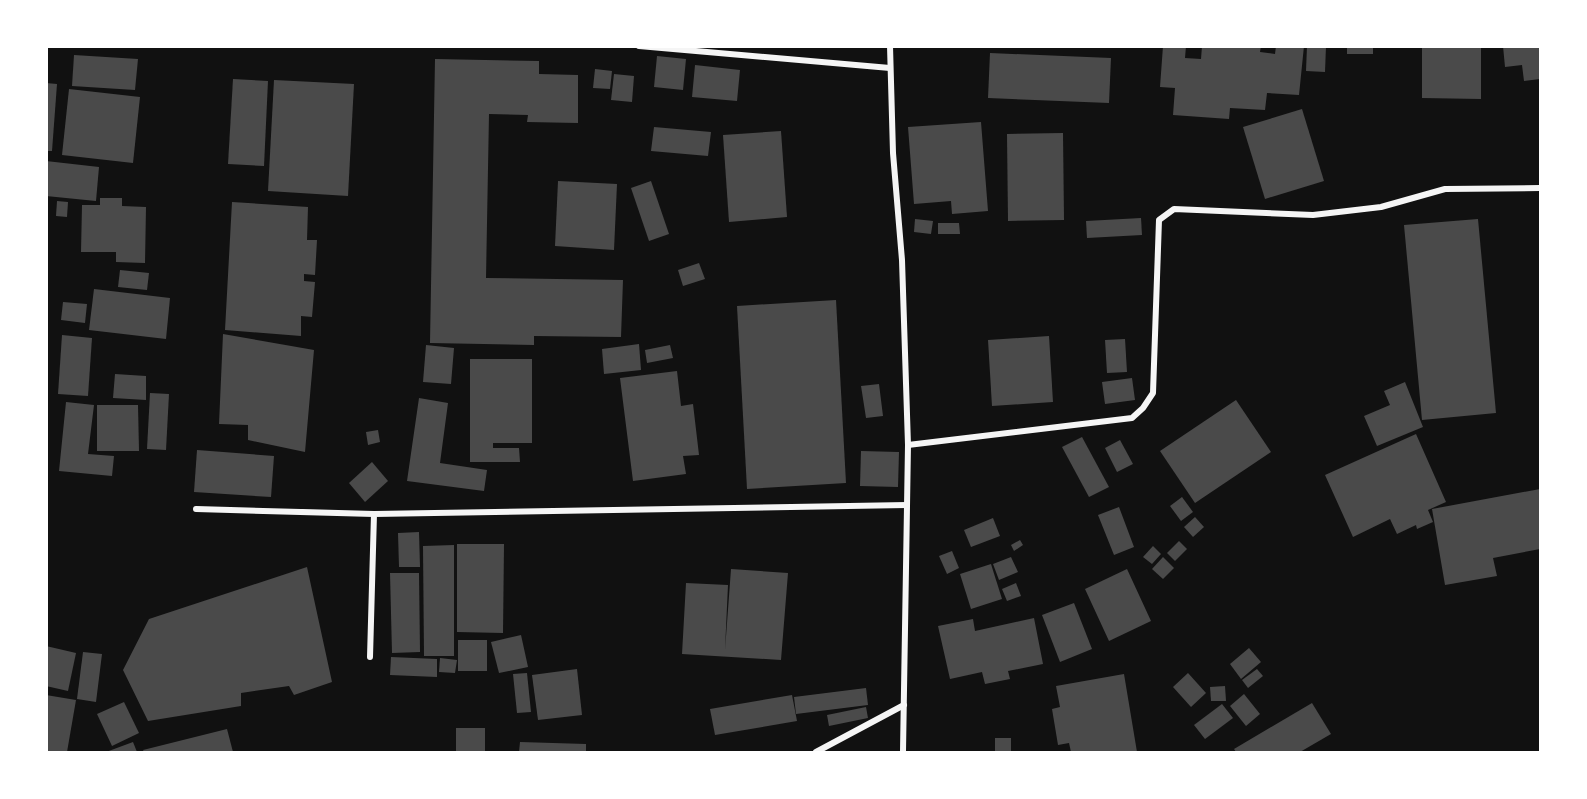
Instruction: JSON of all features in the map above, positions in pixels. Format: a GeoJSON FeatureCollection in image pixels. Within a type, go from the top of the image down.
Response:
{"type":"FeatureCollection","features":[{"type":"Feature","properties":{"kind":"street"},"geometry":{"type":"LineString","coordinates":[[639,46],[890,68]]}},
{"type":"Feature","properties":{"kind":"street"},"geometry":{"type":"LineString","coordinates":[[890,46],[902,260],[908,445],[903,753]]}},
{"type":"Feature","properties":{"kind":"street"},"geometry":{"type":"LineString","coordinates":[[908,445],[1132,418],[1143,408],[1153,393],[1159,220],[1174,209],[1313,215],[1380,207],[1444,189],[1540,188]]}},
{"type":"Feature","properties":{"kind":"street"},"geometry":{"type":"LineString","coordinates":[[196,509],[374,514],[907,505]]}},
{"type":"Feature","properties":{"kind":"street"},"geometry":{"type":"LineString","coordinates":[[370,657],[374,514]]}},
{"type":"Feature","properties":{"kind":"street"},"geometry":{"type":"LineString","coordinates":[[816,753],[904,705]]}},
{"type":"Feature","properties":{"kind":"building"},"geometry":{"type":"Polygon","coordinates":[[[1163,46],[1186,46],[1185,58],[1201,59],[1202,46],[1261,46],[1260,52],[1275,54],[1276,46],[1304,46],[1299,95],[1267,93],[1265,110],[1230,108],[1229,119],[1173,115],[1175,88],[1160,87],[1163,46]]]}},
{"type":"Feature","properties":{"kind":"building"},"geometry":{"type":"Polygon","coordinates":[[[1307,46],[1326,46],[1325,72],[1306,71],[1307,46]]]}},
{"type":"Feature","properties":{"kind":"building"},"geometry":{"type":"Polygon","coordinates":[[[1347,46],[1373,46],[1373,54],[1347,54],[1347,46]]]}},
{"type":"Feature","properties":{"kind":"building"},"geometry":{"type":"Polygon","coordinates":[[[1422,46],[1481,46],[1481,99],[1422,98],[1422,46]]]}},
{"type":"Feature","properties":{"kind":"building"},"geometry":{"type":"Polygon","coordinates":[[[1503,46],[1540,46],[1540,79],[1524,81],[1522,65],[1505,67],[1503,46]]]}},
{"type":"Feature","properties":{"kind":"building"},"geometry":{"type":"Polygon","coordinates":[[[990,53],[1111,58],[1109,103],[988,98],[990,53]]]}},
{"type":"Feature","properties":{"kind":"building"},"geometry":{"type":"Polygon","coordinates":[[[74,55],[138,59],[135,90],[72,86],[74,55]]]}},
{"type":"Feature","properties":{"kind":"building"},"geometry":{"type":"Polygon","coordinates":[[[657,56],[686,59],[683,90],[654,87],[657,56]]]}},
{"type":"Feature","properties":{"kind":"building"},"geometry":{"type":"Polygon","coordinates":[[[435,59],[539,61],[539,74],[578,75],[578,123],[527,122],[528,115],[489,114],[486,278],[623,280],[621,337],[534,336],[534,345],[430,343],[435,59]]]}},
{"type":"Feature","properties":{"kind":"building"},"geometry":{"type":"Polygon","coordinates":[[[695,65],[740,70],[737,101],[692,97],[695,65]]]}},
{"type":"Feature","properties":{"kind":"building"},"geometry":{"type":"Polygon","coordinates":[[[595,69],[612,71],[610,89],[593,88],[595,69]]]}},
{"type":"Feature","properties":{"kind":"building"},"geometry":{"type":"Polygon","coordinates":[[[614,74],[634,76],[632,102],[611,100],[614,74]]]}},
{"type":"Feature","properties":{"kind":"building"},"geometry":{"type":"Polygon","coordinates":[[[233,79],[268,81],[264,166],[228,164],[233,79]]]}},
{"type":"Feature","properties":{"kind":"building"},"geometry":{"type":"Polygon","coordinates":[[[274,80],[354,84],[348,196],[268,191],[274,80]]]}},
{"type":"Feature","properties":{"kind":"building"},"geometry":{"type":"Polygon","coordinates":[[[46,83],[57,84],[52,151],[46,151],[46,83]]]}},
{"type":"Feature","properties":{"kind":"building"},"geometry":{"type":"Polygon","coordinates":[[[69,89],[140,97],[133,163],[62,155],[69,89]]]}},
{"type":"Feature","properties":{"kind":"building"},"geometry":{"type":"Polygon","coordinates":[[[1302,109],[1324,181],[1265,199],[1243,127],[1302,109]]]}},
{"type":"Feature","properties":{"kind":"building"},"geometry":{"type":"Polygon","coordinates":[[[981,122],[988,211],[952,214],[951,201],[914,204],[908,127],[981,122]]]}},
{"type":"Feature","properties":{"kind":"building"},"geometry":{"type":"Polygon","coordinates":[[[654,127],[711,132],[708,156],[651,151],[654,127]]]}},
{"type":"Feature","properties":{"kind":"building"},"geometry":{"type":"Polygon","coordinates":[[[781,131],[787,217],[729,222],[723,135],[781,131]]]}},
{"type":"Feature","properties":{"kind":"building"},"geometry":{"type":"Polygon","coordinates":[[[1063,133],[1064,220],[1008,221],[1007,134],[1063,133]]]}},
{"type":"Feature","properties":{"kind":"building"},"geometry":{"type":"Polygon","coordinates":[[[46,161],[99,167],[96,201],[46,196],[46,161]]]}},
{"type":"Feature","properties":{"kind":"building"},"geometry":{"type":"Polygon","coordinates":[[[558,181],[617,184],[614,250],[555,246],[558,181]]]}},
{"type":"Feature","properties":{"kind":"building"},"geometry":{"type":"Polygon","coordinates":[[[651,181],[669,234],[649,241],[631,188],[651,181]]]}},
{"type":"Feature","properties":{"kind":"building"},"geometry":{"type":"Polygon","coordinates":[[[100,198],[122,198],[122,206],[146,207],[145,263],[116,262],[116,252],[81,252],[82,205],[100,205],[100,198]]]}},
{"type":"Feature","properties":{"kind":"building"},"geometry":{"type":"Polygon","coordinates":[[[57,201],[68,202],[67,217],[56,216],[57,201]]]}},
{"type":"Feature","properties":{"kind":"building"},"geometry":{"type":"Polygon","coordinates":[[[232,202],[308,207],[307,240],[317,240],[315,275],[304,274],[304,281],[315,282],[312,317],[301,316],[301,336],[225,330],[232,202]]]}},
{"type":"Feature","properties":{"kind":"building"},"geometry":{"type":"Polygon","coordinates":[[[1141,218],[1142,235],[1087,238],[1086,221],[1141,218]]]}},
{"type":"Feature","properties":{"kind":"building"},"geometry":{"type":"Polygon","coordinates":[[[915,219],[933,221],[931,234],[914,232],[915,219]]]}},
{"type":"Feature","properties":{"kind":"building"},"geometry":{"type":"Polygon","coordinates":[[[1478,219],[1496,413],[1422,420],[1404,225],[1478,219]]]}},
{"type":"Feature","properties":{"kind":"building"},"geometry":{"type":"Polygon","coordinates":[[[938,223],[959,223],[960,234],[938,234],[938,223]]]}},
{"type":"Feature","properties":{"kind":"building"},"geometry":{"type":"Polygon","coordinates":[[[699,263],[705,279],[683,286],[678,270],[699,263]]]}},
{"type":"Feature","properties":{"kind":"building"},"geometry":{"type":"Polygon","coordinates":[[[120,270],[149,273],[147,290],[118,287],[120,270]]]}},
{"type":"Feature","properties":{"kind":"building"},"geometry":{"type":"Polygon","coordinates":[[[94,289],[170,298],[166,339],[89,330],[94,289]]]}},
{"type":"Feature","properties":{"kind":"building"},"geometry":{"type":"Polygon","coordinates":[[[836,300],[846,483],[747,489],[737,306],[836,300]]]}},
{"type":"Feature","properties":{"kind":"building"},"geometry":{"type":"Polygon","coordinates":[[[63,302],[87,304],[85,323],[61,320],[63,302]]]}},
{"type":"Feature","properties":{"kind":"building"},"geometry":{"type":"Polygon","coordinates":[[[223,334],[314,350],[305,452],[248,440],[248,425],[219,424],[223,334]]]}},
{"type":"Feature","properties":{"kind":"building"},"geometry":{"type":"Polygon","coordinates":[[[62,335],[92,338],[88,396],[58,394],[62,335]]]}},
{"type":"Feature","properties":{"kind":"building"},"geometry":{"type":"Polygon","coordinates":[[[1049,336],[1053,402],[992,406],[988,340],[1049,336]]]}},
{"type":"Feature","properties":{"kind":"building"},"geometry":{"type":"Polygon","coordinates":[[[1125,339],[1127,372],[1107,373],[1105,340],[1125,339]]]}},
{"type":"Feature","properties":{"kind":"building"},"geometry":{"type":"Polygon","coordinates":[[[639,344],[641,370],[604,374],[602,349],[639,344]]]}},
{"type":"Feature","properties":{"kind":"building"},"geometry":{"type":"Polygon","coordinates":[[[426,345],[454,348],[451,384],[423,382],[426,345]]]}},
{"type":"Feature","properties":{"kind":"building"},"geometry":{"type":"Polygon","coordinates":[[[670,345],[673,358],[647,363],[645,350],[670,345]]]}},
{"type":"Feature","properties":{"kind":"building"},"geometry":{"type":"Polygon","coordinates":[[[470,359],[532,359],[532,443],[493,443],[493,448],[519,448],[520,462],[470,462],[470,359]]]}},
{"type":"Feature","properties":{"kind":"building"},"geometry":{"type":"Polygon","coordinates":[[[677,371],[681,406],[693,404],[699,455],[683,456],[686,474],[633,481],[620,378],[677,371]]]}},
{"type":"Feature","properties":{"kind":"building"},"geometry":{"type":"Polygon","coordinates":[[[115,374],[146,376],[146,400],[113,398],[115,374]]]}},
{"type":"Feature","properties":{"kind":"building"},"geometry":{"type":"Polygon","coordinates":[[[1132,378],[1135,400],[1105,404],[1102,382],[1132,378]]]}},
{"type":"Feature","properties":{"kind":"building"},"geometry":{"type":"Polygon","coordinates":[[[1405,382],[1423,427],[1377,446],[1364,416],[1390,405],[1384,391],[1405,382]]]}},
{"type":"Feature","properties":{"kind":"building"},"geometry":{"type":"Polygon","coordinates":[[[879,384],[883,416],[866,418],[861,386],[879,384]]]}},
{"type":"Feature","properties":{"kind":"building"},"geometry":{"type":"Polygon","coordinates":[[[150,393],[169,394],[166,450],[147,449],[150,393]]]}},
{"type":"Feature","properties":{"kind":"building"},"geometry":{"type":"Polygon","coordinates":[[[419,398],[448,403],[440,463],[487,470],[484,491],[407,481],[419,398]]]}},
{"type":"Feature","properties":{"kind":"building"},"geometry":{"type":"Polygon","coordinates":[[[1236,400],[1271,452],[1195,503],[1160,451],[1236,400]]]}},
{"type":"Feature","properties":{"kind":"building"},"geometry":{"type":"Polygon","coordinates":[[[66,402],[94,405],[88,454],[114,456],[112,476],[59,471],[66,402]]]}},
{"type":"Feature","properties":{"kind":"building"},"geometry":{"type":"Polygon","coordinates":[[[97,405],[138,405],[139,451],[97,451],[97,405]]]}},
{"type":"Feature","properties":{"kind":"building"},"geometry":{"type":"Polygon","coordinates":[[[378,430],[380,442],[368,445],[366,432],[378,430]]]}},
{"type":"Feature","properties":{"kind":"building"},"geometry":{"type":"Polygon","coordinates":[[[1416,434],[1446,502],[1428,510],[1433,522],[1417,529],[1416,525],[1397,534],[1390,519],[1353,537],[1325,475],[1416,434]]]}},
{"type":"Feature","properties":{"kind":"building"},"geometry":{"type":"Polygon","coordinates":[[[1082,437],[1109,487],[1089,497],[1062,447],[1082,437]]]}},
{"type":"Feature","properties":{"kind":"building"},"geometry":{"type":"Polygon","coordinates":[[[1120,440],[1133,464],[1117,472],[1105,448],[1120,440]]]}},
{"type":"Feature","properties":{"kind":"building"},"geometry":{"type":"Polygon","coordinates":[[[197,450],[274,456],[271,497],[194,492],[197,450]]]}},
{"type":"Feature","properties":{"kind":"building"},"geometry":{"type":"Polygon","coordinates":[[[861,451],[899,452],[898,487],[860,486],[861,451]]]}},
{"type":"Feature","properties":{"kind":"building"},"geometry":{"type":"Polygon","coordinates":[[[372,462],[388,481],[365,502],[349,483],[372,462]]]}},
{"type":"Feature","properties":{"kind":"building"},"geometry":{"type":"Polygon","coordinates":[[[1540,489],[1540,549],[1493,558],[1497,576],[1445,585],[1432,509],[1540,489]]]}},
{"type":"Feature","properties":{"kind":"building"},"geometry":{"type":"Polygon","coordinates":[[[1182,497],[1193,512],[1181,521],[1170,506],[1182,497]]]}},
{"type":"Feature","properties":{"kind":"building"},"geometry":{"type":"Polygon","coordinates":[[[1119,507],[1134,547],[1114,555],[1098,515],[1119,507]]]}},
{"type":"Feature","properties":{"kind":"building"},"geometry":{"type":"Polygon","coordinates":[[[1195,517],[1204,527],[1193,537],[1184,527],[1195,517]]]}},
{"type":"Feature","properties":{"kind":"building"},"geometry":{"type":"Polygon","coordinates":[[[993,518],[1000,536],[971,547],[964,530],[993,518]]]}},
{"type":"Feature","properties":{"kind":"building"},"geometry":{"type":"Polygon","coordinates":[[[419,532],[420,567],[399,567],[398,533],[419,532]]]}},
{"type":"Feature","properties":{"kind":"building"},"geometry":{"type":"Polygon","coordinates":[[[1020,540],[1023,545],[1014,551],[1011,545],[1020,540]]]}},
{"type":"Feature","properties":{"kind":"building"},"geometry":{"type":"Polygon","coordinates":[[[1179,541],[1187,549],[1175,561],[1167,553],[1179,541]]]}},
{"type":"Feature","properties":{"kind":"building"},"geometry":{"type":"Polygon","coordinates":[[[457,544],[504,544],[503,633],[457,632],[457,544]]]}},
{"type":"Feature","properties":{"kind":"building"},"geometry":{"type":"Polygon","coordinates":[[[454,545],[454,656],[424,656],[423,546],[454,545]]]}},
{"type":"Feature","properties":{"kind":"building"},"geometry":{"type":"Polygon","coordinates":[[[1153,546],[1161,554],[1152,564],[1143,557],[1153,546]]]}},
{"type":"Feature","properties":{"kind":"building"},"geometry":{"type":"Polygon","coordinates":[[[952,551],[959,568],[947,574],[939,556],[952,551]]]}},
{"type":"Feature","properties":{"kind":"building"},"geometry":{"type":"Polygon","coordinates":[[[1011,557],[1018,572],[999,580],[993,564],[1011,557]]]}},
{"type":"Feature","properties":{"kind":"building"},"geometry":{"type":"Polygon","coordinates":[[[1163,557],[1174,568],[1163,579],[1152,569],[1163,557]]]}},
{"type":"Feature","properties":{"kind":"building"},"geometry":{"type":"Polygon","coordinates":[[[991,564],[1002,599],[971,609],[960,574],[991,564]]]}},
{"type":"Feature","properties":{"kind":"building"},"geometry":{"type":"Polygon","coordinates":[[[307,567],[332,682],[294,695],[289,686],[241,693],[241,706],[148,721],[123,670],[149,619],[307,567]]]}},
{"type":"Feature","properties":{"kind":"building"},"geometry":{"type":"Polygon","coordinates":[[[731,569],[788,573],[781,660],[682,654],[686,583],[728,585],[725,650],[731,569]]]}},
{"type":"Feature","properties":{"kind":"building"},"geometry":{"type":"Polygon","coordinates":[[[1127,569],[1151,621],[1109,641],[1085,589],[1127,569]]]}},
{"type":"Feature","properties":{"kind":"building"},"geometry":{"type":"Polygon","coordinates":[[[390,573],[419,573],[420,652],[392,653],[390,573]]]}},
{"type":"Feature","properties":{"kind":"building"},"geometry":{"type":"Polygon","coordinates":[[[1016,583],[1021,596],[1007,601],[1002,589],[1016,583]]]}},
{"type":"Feature","properties":{"kind":"building"},"geometry":{"type":"Polygon","coordinates":[[[1074,603],[1092,649],[1060,662],[1042,615],[1074,603]]]}},
{"type":"Feature","properties":{"kind":"building"},"geometry":{"type":"Polygon","coordinates":[[[1034,618],[1043,664],[1008,671],[1010,679],[985,684],[982,672],[950,679],[938,626],[973,619],[975,631],[1034,618]]]}},
{"type":"Feature","properties":{"kind":"building"},"geometry":{"type":"Polygon","coordinates":[[[521,635],[528,667],[499,673],[491,642],[521,635]]]}},
{"type":"Feature","properties":{"kind":"building"},"geometry":{"type":"Polygon","coordinates":[[[458,640],[487,640],[487,671],[458,671],[458,640]]]}},
{"type":"Feature","properties":{"kind":"building"},"geometry":{"type":"Polygon","coordinates":[[[46,646],[76,653],[68,691],[46,686],[46,646]]]}},
{"type":"Feature","properties":{"kind":"building"},"geometry":{"type":"Polygon","coordinates":[[[1249,648],[1261,662],[1241,679],[1230,664],[1249,648]]]}},
{"type":"Feature","properties":{"kind":"building"},"geometry":{"type":"Polygon","coordinates":[[[83,652],[102,654],[96,702],[77,699],[83,652]]]}},
{"type":"Feature","properties":{"kind":"building"},"geometry":{"type":"Polygon","coordinates":[[[391,657],[437,659],[437,677],[390,675],[391,657]]]}},
{"type":"Feature","properties":{"kind":"building"},"geometry":{"type":"Polygon","coordinates":[[[440,658],[457,660],[455,673],[439,672],[440,658]]]}},
{"type":"Feature","properties":{"kind":"building"},"geometry":{"type":"Polygon","coordinates":[[[577,669],[582,715],[538,720],[532,675],[577,669]]]}},
{"type":"Feature","properties":{"kind":"building"},"geometry":{"type":"Polygon","coordinates":[[[1257,669],[1263,676],[1248,688],[1242,680],[1257,669]]]}},
{"type":"Feature","properties":{"kind":"building"},"geometry":{"type":"Polygon","coordinates":[[[527,673],[531,712],[517,713],[513,674],[527,673]]]}},
{"type":"Feature","properties":{"kind":"building"},"geometry":{"type":"Polygon","coordinates":[[[1188,673],[1206,693],[1191,707],[1173,687],[1188,673]]]}},
{"type":"Feature","properties":{"kind":"building"},"geometry":{"type":"Polygon","coordinates":[[[1124,674],[1137,752],[1071,752],[1069,743],[1058,745],[1052,709],[1060,707],[1056,686],[1124,674]]]}},
{"type":"Feature","properties":{"kind":"building"},"geometry":{"type":"Polygon","coordinates":[[[1225,686],[1226,701],[1211,701],[1210,687],[1225,686]]]}},
{"type":"Feature","properties":{"kind":"building"},"geometry":{"type":"Polygon","coordinates":[[[866,688],[868,705],[796,714],[794,697],[866,688]]]}},
{"type":"Feature","properties":{"kind":"building"},"geometry":{"type":"Polygon","coordinates":[[[1244,694],[1260,714],[1246,726],[1230,706],[1244,694]]]}},
{"type":"Feature","properties":{"kind":"building"},"geometry":{"type":"Polygon","coordinates":[[[46,695],[76,700],[67,752],[46,752],[46,695]]]}},
{"type":"Feature","properties":{"kind":"building"},"geometry":{"type":"Polygon","coordinates":[[[792,695],[797,721],[715,735],[710,709],[792,695]]]}},
{"type":"Feature","properties":{"kind":"building"},"geometry":{"type":"Polygon","coordinates":[[[124,702],[139,733],[112,746],[97,714],[124,702]]]}},
{"type":"Feature","properties":{"kind":"building"},"geometry":{"type":"Polygon","coordinates":[[[1312,703],[1331,734],[1300,752],[1236,752],[1234,749],[1312,703]]]}},
{"type":"Feature","properties":{"kind":"building"},"geometry":{"type":"Polygon","coordinates":[[[1222,704],[1233,718],[1205,739],[1194,725],[1222,704]]]}},
{"type":"Feature","properties":{"kind":"building"},"geometry":{"type":"Polygon","coordinates":[[[866,707],[868,718],[829,726],[827,715],[866,707]]]}},
{"type":"Feature","properties":{"kind":"building"},"geometry":{"type":"Polygon","coordinates":[[[456,728],[485,728],[485,752],[456,752],[456,728]]]}},
{"type":"Feature","properties":{"kind":"building"},"geometry":{"type":"Polygon","coordinates":[[[227,729],[233,752],[144,752],[143,750],[227,729]]]}},
{"type":"Feature","properties":{"kind":"building"},"geometry":{"type":"Polygon","coordinates":[[[995,738],[1011,738],[1011,752],[995,752],[995,738]]]}},
{"type":"Feature","properties":{"kind":"building"},"geometry":{"type":"Polygon","coordinates":[[[133,742],[137,752],[106,752],[133,742]]]}},
{"type":"Feature","properties":{"kind":"building"},"geometry":{"type":"Polygon","coordinates":[[[520,742],[586,744],[586,752],[519,752],[520,742]]]}}]}
